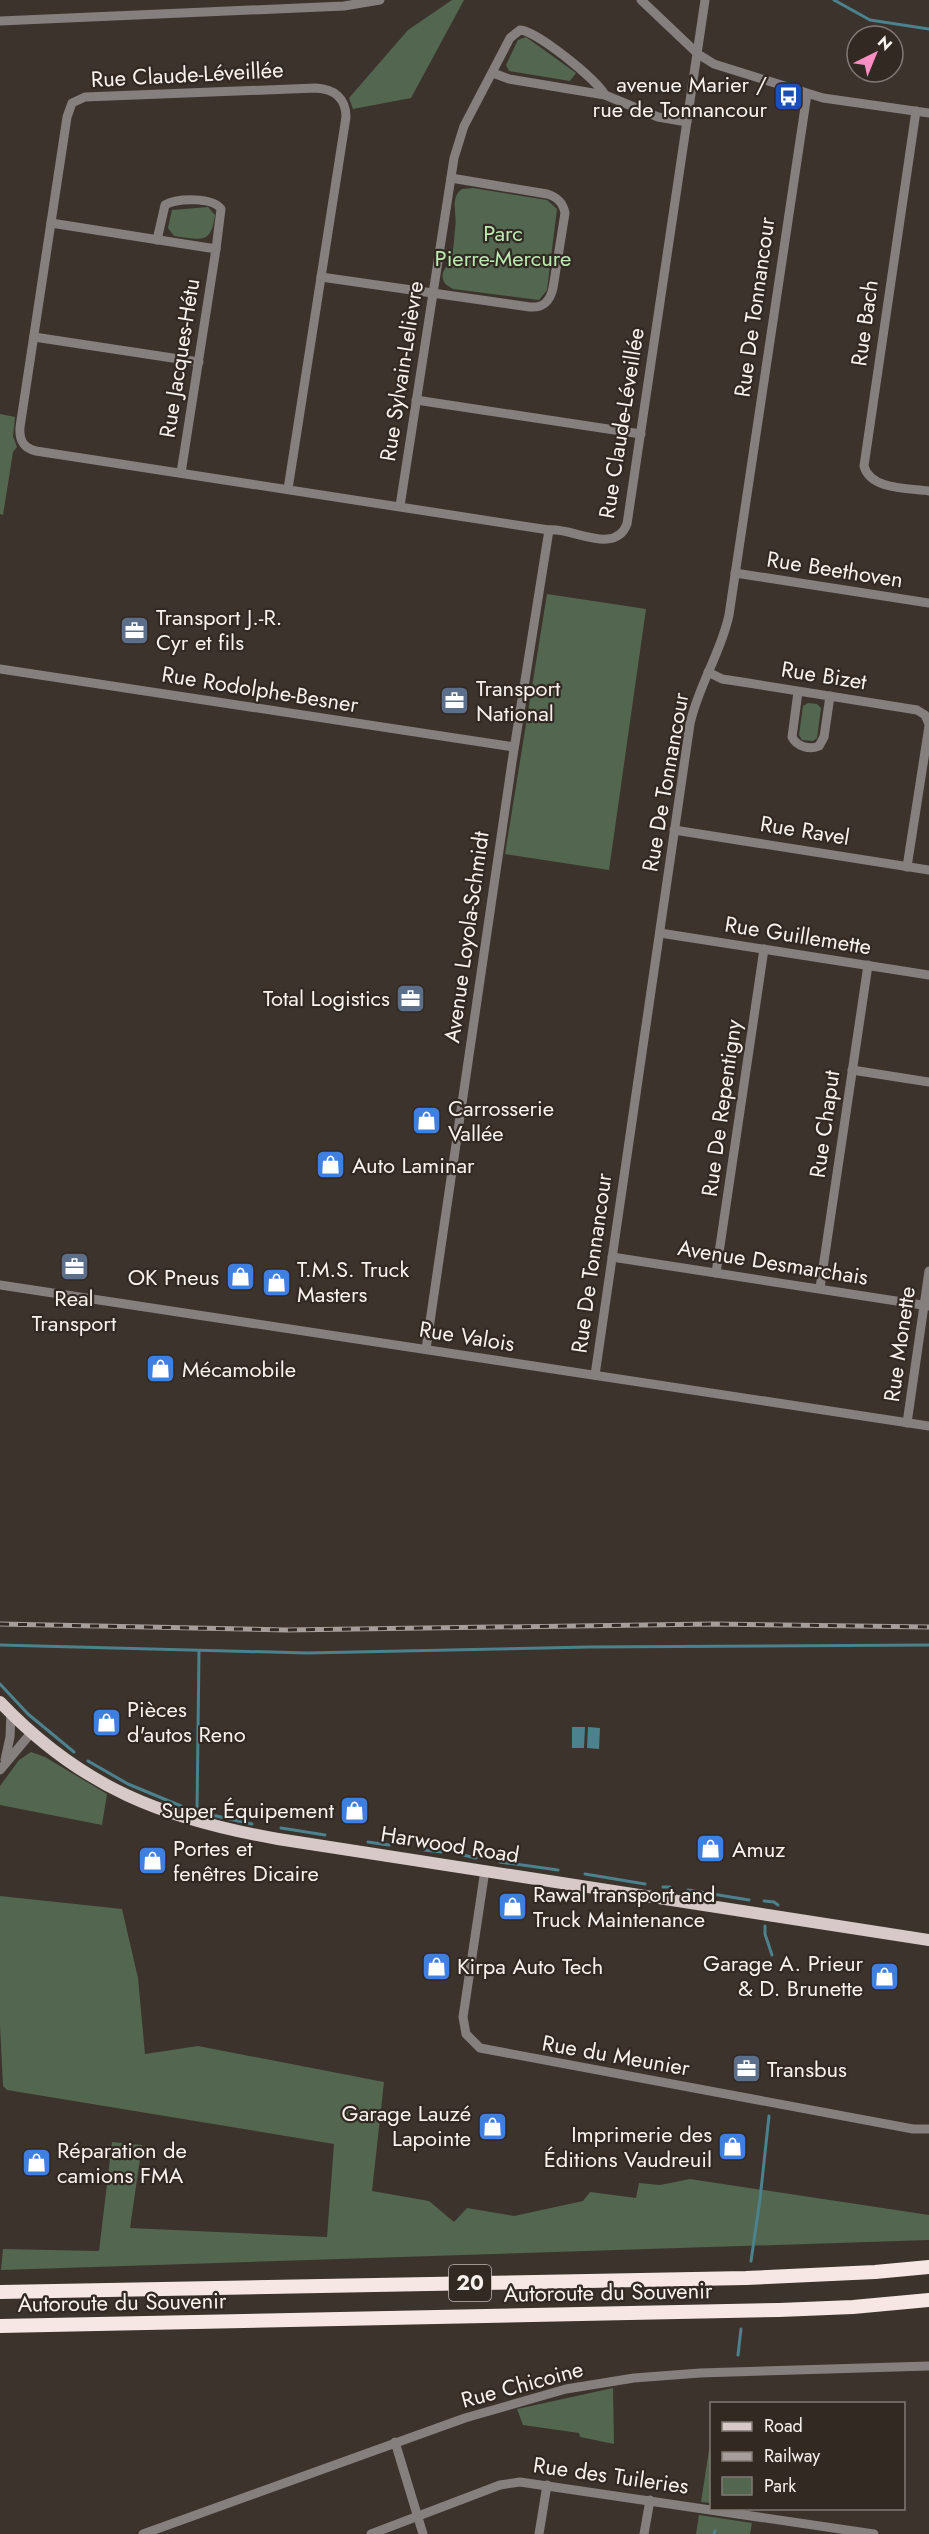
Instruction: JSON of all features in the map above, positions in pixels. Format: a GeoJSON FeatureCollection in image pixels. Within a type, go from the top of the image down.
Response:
{"type":"FeatureCollection","features":[{"type":"Feature","properties":{"kind":"highway","name":"Autoroute du Souvenir"},"geometry":{"type":"LineString","coordinates":[[5,2292],[746,2278],[929,2267]]}},
{"type":"Feature","properties":{"kind":"highway","name":"Autoroute du Souvenir"},"geometry":{"type":"LineString","coordinates":[[1,2325],[779,2310],[853,2307],[929,2300]]}},
{"type":"Feature","properties":{"kind":"main road","name":"Harwood Road"},"geometry":{"type":"LineString","coordinates":[[0,1702],[31,1732],[74,1765],[138,1802],[183,1818],[278,1839],[929,1940]]}},
{"type":"Feature","properties":{"kind":"street"},"geometry":{"type":"LineString","coordinates":[[0,21],[344,6],[380,0]]}},
{"type":"Feature","properties":{"kind":"street"},"geometry":{"type":"LineString","coordinates":[[641,0],[698,54],[714,64],[807,94],[855,104],[929,113]]}},
{"type":"Feature","properties":{"kind":"street","name":"Rue Claude-Léveillée"},"geometry":{"type":"LineString","coordinates":[[288,489],[346,117],[342,100],[328,90],[316,88],[80,99],[72,103],[68,111],[20,434],[24,446],[36,451],[549,530],[564,530],[577,535],[612,538],[625,530],[705,0]]}},
{"type":"Feature","properties":{"kind":"street","name":"Rue Sylvain-Lelièvre"},"geometry":{"type":"LineString","coordinates":[[400,506],[455,151],[464,126],[513,34],[524,30],[535,35],[591,77],[604,95]]}},
{"type":"Feature","properties":{"kind":"street","name":"Rue Sylvain-Lelièvre"},"geometry":{"type":"LineString","coordinates":[[493,73],[509,79],[604,95],[658,117],[687,122]]}},
{"type":"Feature","properties":{"kind":"street","name":"Rue De Tonnancour"},"geometry":{"type":"LineString","coordinates":[[595,1375],[691,718],[726,628],[807,94]]}},
{"type":"Feature","properties":{"kind":"street","name":"Rue Bach"},"geometry":{"type":"LineString","coordinates":[[915,111],[864,466],[868,477],[877,482],[929,491]]}},
{"type":"Feature","properties":{"kind":"street"},"geometry":{"type":"LineString","coordinates":[[321,277],[530,307],[543,305],[552,294],[563,225],[564,208],[560,201],[552,195],[451,178]]}},
{"type":"Feature","properties":{"kind":"street","name":"Rue Jacques-Hétu"},"geometry":{"type":"LineString","coordinates":[[158,240],[165,206],[172,202],[210,201],[221,209],[181,473]]}},
{"type":"Feature","properties":{"kind":"street","name":"Rue Jacques-Hétu"},"geometry":{"type":"LineString","coordinates":[[51,223],[216,249]]}},
{"type":"Feature","properties":{"kind":"street"},"geometry":{"type":"LineString","coordinates":[[34,337],[199,362]]}},
{"type":"Feature","properties":{"kind":"street"},"geometry":{"type":"LineString","coordinates":[[416,400],[640,434]]}},
{"type":"Feature","properties":{"kind":"street","name":"Avenue Loyola-Schmidt"},"geometry":{"type":"LineString","coordinates":[[426,1349],[514,747],[549,530]]}},
{"type":"Feature","properties":{"kind":"street","name":"Rue Beethoven"},"geometry":{"type":"LineString","coordinates":[[735,573],[929,603]]}},
{"type":"Feature","properties":{"kind":"street","name":"Rue Rodolphe-Besner"},"geometry":{"type":"LineString","coordinates":[[0,669],[514,747]]}},
{"type":"Feature","properties":{"kind":"street","name":"Rue Bizet"},"geometry":{"type":"LineString","coordinates":[[708,672],[722,679],[917,710],[926,715],[929,725],[908,867]]}},
{"type":"Feature","properties":{"kind":"street"},"geometry":{"type":"LineString","coordinates":[[798,692],[792,737],[798,744],[811,747],[819,746],[824,737],[830,696]]}},
{"type":"Feature","properties":{"kind":"street","name":"Rue Ravel"},"geometry":{"type":"LineString","coordinates":[[674,830],[929,870]]}},
{"type":"Feature","properties":{"kind":"street","name":"Rue Guillemette"},"geometry":{"type":"LineString","coordinates":[[660,933],[929,975]]}},
{"type":"Feature","properties":{"kind":"street","name":"Rue De Repentigny"},"geometry":{"type":"LineString","coordinates":[[716,1273],[764,949]]}},
{"type":"Feature","properties":{"kind":"street","name":"Rue Chaput"},"geometry":{"type":"LineString","coordinates":[[820,1288],[868,966]]}},
{"type":"Feature","properties":{"kind":"street"},"geometry":{"type":"LineString","coordinates":[[852,1070],[929,1082]]}},
{"type":"Feature","properties":{"kind":"street","name":"Avenue Desmarchais"},"geometry":{"type":"LineString","coordinates":[[612,1257],[926,1306]]}},
{"type":"Feature","properties":{"kind":"street","name":"Rue Monette"},"geometry":{"type":"LineString","coordinates":[[907,1423],[926,1306],[929,1271]]}},
{"type":"Feature","properties":{"kind":"street","name":"Rue Valois"},"geometry":{"type":"LineString","coordinates":[[0,1285],[929,1426]]}},
{"type":"Feature","properties":{"kind":"street"},"geometry":{"type":"LineString","coordinates":[[2,1766],[10,1737],[11,1713]]}},
{"type":"Feature","properties":{"kind":"street"},"geometry":{"type":"LineString","coordinates":[[2,1766],[31,1732]]}},
{"type":"Feature","properties":{"kind":"street","name":"Rue du Meunier"},"geometry":{"type":"LineString","coordinates":[[485,1870],[463,2017],[466,2034],[480,2048],[903,2127],[929,2129]]}},
{"type":"Feature","properties":{"kind":"street","name":"Rue Chicoine"},"geometry":{"type":"LineString","coordinates":[[143,2534],[395,2442],[536,2396],[634,2378],[717,2372],[929,2366]]}},
{"type":"Feature","properties":{"kind":"street"},"geometry":{"type":"LineString","coordinates":[[395,2442],[423,2534]]}},
{"type":"Feature","properties":{"kind":"street","name":"Rue des Tuileries"},"geometry":{"type":"LineString","coordinates":[[371,2534],[508,2483],[520,2482],[650,2500],[803,2529],[874,2534]]}},
{"type":"Feature","properties":{"kind":"street"},"geometry":{"type":"LineString","coordinates":[[539,2534],[547,2485]]}},
{"type":"Feature","properties":{"kind":"street"},"geometry":{"type":"LineString","coordinates":[[644,2534],[650,2500]]}},
{"type":"Feature","properties":{"kind":"green space"},"geometry":{"type":"Polygon","coordinates":[[[452,0],[464,0],[411,98],[353,109],[349,98],[408,30],[452,0]]]}},
{"type":"Feature","properties":{"kind":"green space"},"geometry":{"type":"Polygon","coordinates":[[[526,37],[576,73],[570,81],[509,71],[506,65],[518,40],[526,37]]]}},
{"type":"Feature","properties":{"kind":"green space","name":"Parc Pierre-Mercure"},"geometry":{"type":"Polygon","coordinates":[[[473,188],[547,200],[557,209],[547,290],[539,300],[453,289],[444,283],[444,270],[451,258],[454,246],[456,197],[462,189],[473,188]]]}},
{"type":"Feature","properties":{"kind":"green space"},"geometry":{"type":"Polygon","coordinates":[[[208,207],[215,215],[211,232],[207,236],[197,239],[174,236],[168,228],[172,210],[208,207]]]}},
{"type":"Feature","properties":{"kind":"green space"},"geometry":{"type":"Polygon","coordinates":[[[0,414],[15,417],[13,436],[17,447],[13,452],[3,515],[0,514],[0,414]]]}},
{"type":"Feature","properties":{"kind":"green space"},"geometry":{"type":"Polygon","coordinates":[[[547,594],[646,609],[609,870],[505,854],[547,594]]]}},
{"type":"Feature","properties":{"kind":"green space"},"geometry":{"type":"Polygon","coordinates":[[[808,703],[817,704],[821,708],[817,738],[813,741],[802,740],[799,735],[803,706],[808,703]]]}},
{"type":"Feature","properties":{"kind":"green space"},"geometry":{"type":"Polygon","coordinates":[[[31,1752],[45,1757],[107,1794],[102,1825],[0,1805],[0,1786],[19,1760],[31,1752]]]}},
{"type":"Feature","properties":{"kind":"green space"},"geometry":{"type":"Polygon","coordinates":[[[0,1896],[122,1909],[138,1978],[145,2054],[198,2046],[384,2082],[372,2191],[429,2201],[454,2222],[467,2208],[514,2216],[583,2201],[590,2192],[636,2198],[639,2183],[660,2185],[690,2179],[929,2215],[929,2240],[1,2270],[3,2249],[99,2251],[112,2142],[142,2145],[130,2228],[327,2237],[334,2144],[7,2090],[3,2086],[0,2025],[0,1896]]]}},
{"type":"Feature","properties":{"kind":"green space"},"geometry":{"type":"Polygon","coordinates":[[[613,2388],[614,2444],[580,2437],[579,2433],[523,2425],[517,2409],[613,2388]]]}},
{"type":"Feature","properties":{"kind":"green space"},"geometry":{"type":"Polygon","coordinates":[[[709,2450],[710,2503],[701,2502],[709,2450]]]}},
{"type":"Feature","properties":{"kind":"green space"},"geometry":{"type":"Polygon","coordinates":[[[699,2515],[752,2523],[750,2534],[696,2534],[699,2515]]]}},
{"type":"Feature","properties":{"kind":"water"},"geometry":{"type":"Polygon","coordinates":[[[572,1727],[585,1727],[584,1748],[572,1748],[572,1727]]]}},
{"type":"Feature","properties":{"kind":"water"},"geometry":{"type":"Polygon","coordinates":[[[588,1727],[600,1728],[599,1749],[587,1748],[588,1727]]]}},
{"type":"Feature","properties":{"kind":"waterway"},"geometry":{"type":"LineString","coordinates":[[834,0],[870,20],[929,29]]}},
{"type":"Feature","properties":{"kind":"waterway"},"geometry":{"type":"LineString","coordinates":[[0,1645],[307,1653],[589,1647],[929,1645]]}},
{"type":"Feature","properties":{"kind":"waterway"},"geometry":{"type":"LineString","coordinates":[[197,1812],[199,1651]]}},
{"type":"Feature","properties":{"kind":"waterway"},"geometry":{"type":"LineString","coordinates":[[0,1684],[28,1714],[74,1752]]}},
{"type":"Feature","properties":{"kind":"waterway"},"geometry":{"type":"LineString","coordinates":[[88,1761],[128,1784],[181,1806]]}},
{"type":"Feature","properties":{"kind":"waterway"},"geometry":{"type":"LineString","coordinates":[[194,1811],[252,1824]]}},
{"type":"Feature","properties":{"kind":"waterway"},"geometry":{"type":"LineString","coordinates":[[281,1828],[325,1835]]}},
{"type":"Feature","properties":{"kind":"waterway"},"geometry":{"type":"LineString","coordinates":[[368,1842],[389,1845]]}},
{"type":"Feature","properties":{"kind":"waterway"},"geometry":{"type":"LineString","coordinates":[[424,1850],[441,1852]]}},
{"type":"Feature","properties":{"kind":"waterway"},"geometry":{"type":"LineString","coordinates":[[463,1855],[476,1858]]}},
{"type":"Feature","properties":{"kind":"waterway"},"geometry":{"type":"LineString","coordinates":[[500,1862],[558,1870]]}},
{"type":"Feature","properties":{"kind":"waterway"},"geometry":{"type":"LineString","coordinates":[[585,1874],[645,1884]]}},
{"type":"Feature","properties":{"kind":"waterway"},"geometry":{"type":"LineString","coordinates":[[663,1887],[670,1887]]}},
{"type":"Feature","properties":{"kind":"waterway"},"geometry":{"type":"LineString","coordinates":[[688,1890],[749,1900]]}},
{"type":"Feature","properties":{"kind":"waterway"},"geometry":{"type":"LineString","coordinates":[[764,1901],[778,1905]]}},
{"type":"Feature","properties":{"kind":"waterway"},"geometry":{"type":"LineString","coordinates":[[765,1926],[765,1934],[772,1955]]}},
{"type":"Feature","properties":{"kind":"waterway"},"geometry":{"type":"LineString","coordinates":[[751,2261],[769,2116]]}},
{"type":"Feature","properties":{"kind":"waterway"},"geometry":{"type":"LineString","coordinates":[[738,2355],[741,2329]]}},
{"type":"Feature","properties":{"kind":"railway"},"geometry":{"type":"LineString","coordinates":[[0,1624],[286,1630],[713,1624],[929,1627]]}},
{"type":"Feature","properties":{"kind":"place","name":"avenue Marier / rue de Tonnancour"},"geometry":{"type":"Point","coordinates":[788,97]}},
{"type":"Feature","properties":{"kind":"place","name":"Transport J.-R. Cyr et fils"},"geometry":{"type":"Point","coordinates":[135,630]}},
{"type":"Feature","properties":{"kind":"place","name":"Transport National"},"geometry":{"type":"Point","coordinates":[455,701]}},
{"type":"Feature","properties":{"kind":"place","name":"Total Logistics"},"geometry":{"type":"Point","coordinates":[411,998]}},
{"type":"Feature","properties":{"kind":"place","name":"Carrosserie Vallée"},"geometry":{"type":"Point","coordinates":[427,1121]}},
{"type":"Feature","properties":{"kind":"place","name":"Auto Laminar"},"geometry":{"type":"Point","coordinates":[331,1165]}},
{"type":"Feature","properties":{"kind":"place","name":"Real Transport"},"geometry":{"type":"Point","coordinates":[74,1266]}},
{"type":"Feature","properties":{"kind":"place","name":"OK Pneus"},"geometry":{"type":"Point","coordinates":[240,1277]}},
{"type":"Feature","properties":{"kind":"place","name":"T.M.S. Truck Masters"},"geometry":{"type":"Point","coordinates":[276,1282]}},
{"type":"Feature","properties":{"kind":"place","name":"Mécamobile"},"geometry":{"type":"Point","coordinates":[161,1369]}},
{"type":"Feature","properties":{"kind":"place","name":"Pièces d'autos Reno"},"geometry":{"type":"Point","coordinates":[106,1722]}},
{"type":"Feature","properties":{"kind":"place","name":"Super Équipement"},"geometry":{"type":"Point","coordinates":[355,1810]}},
{"type":"Feature","properties":{"kind":"place","name":"Amuz"},"geometry":{"type":"Point","coordinates":[711,1849]}},
{"type":"Feature","properties":{"kind":"place","name":"Portes et fenêtres Dicaire"},"geometry":{"type":"Point","coordinates":[152,1861]}},
{"type":"Feature","properties":{"kind":"place","name":"Rawal transport and Truck Maintenance"},"geometry":{"type":"Point","coordinates":[512,1907]}},
{"type":"Feature","properties":{"kind":"place","name":"Kirpa Auto Tech"},"geometry":{"type":"Point","coordinates":[436,1966]}},
{"type":"Feature","properties":{"kind":"place","name":"Garage A. Prieur & D. Brunette"},"geometry":{"type":"Point","coordinates":[884,1976]}},
{"type":"Feature","properties":{"kind":"place","name":"Transbus"},"geometry":{"type":"Point","coordinates":[746,2069]}},
{"type":"Feature","properties":{"kind":"place","name":"Garage Lauzé Lapointe"},"geometry":{"type":"Point","coordinates":[492,2126]}},
{"type":"Feature","properties":{"kind":"place","name":"Imprimerie des Éditions Vaudreuil"},"geometry":{"type":"Point","coordinates":[733,2147]}},
{"type":"Feature","properties":{"kind":"place","name":"Réparation de camions FMA"},"geometry":{"type":"Point","coordinates":[36,2163]}}]}
